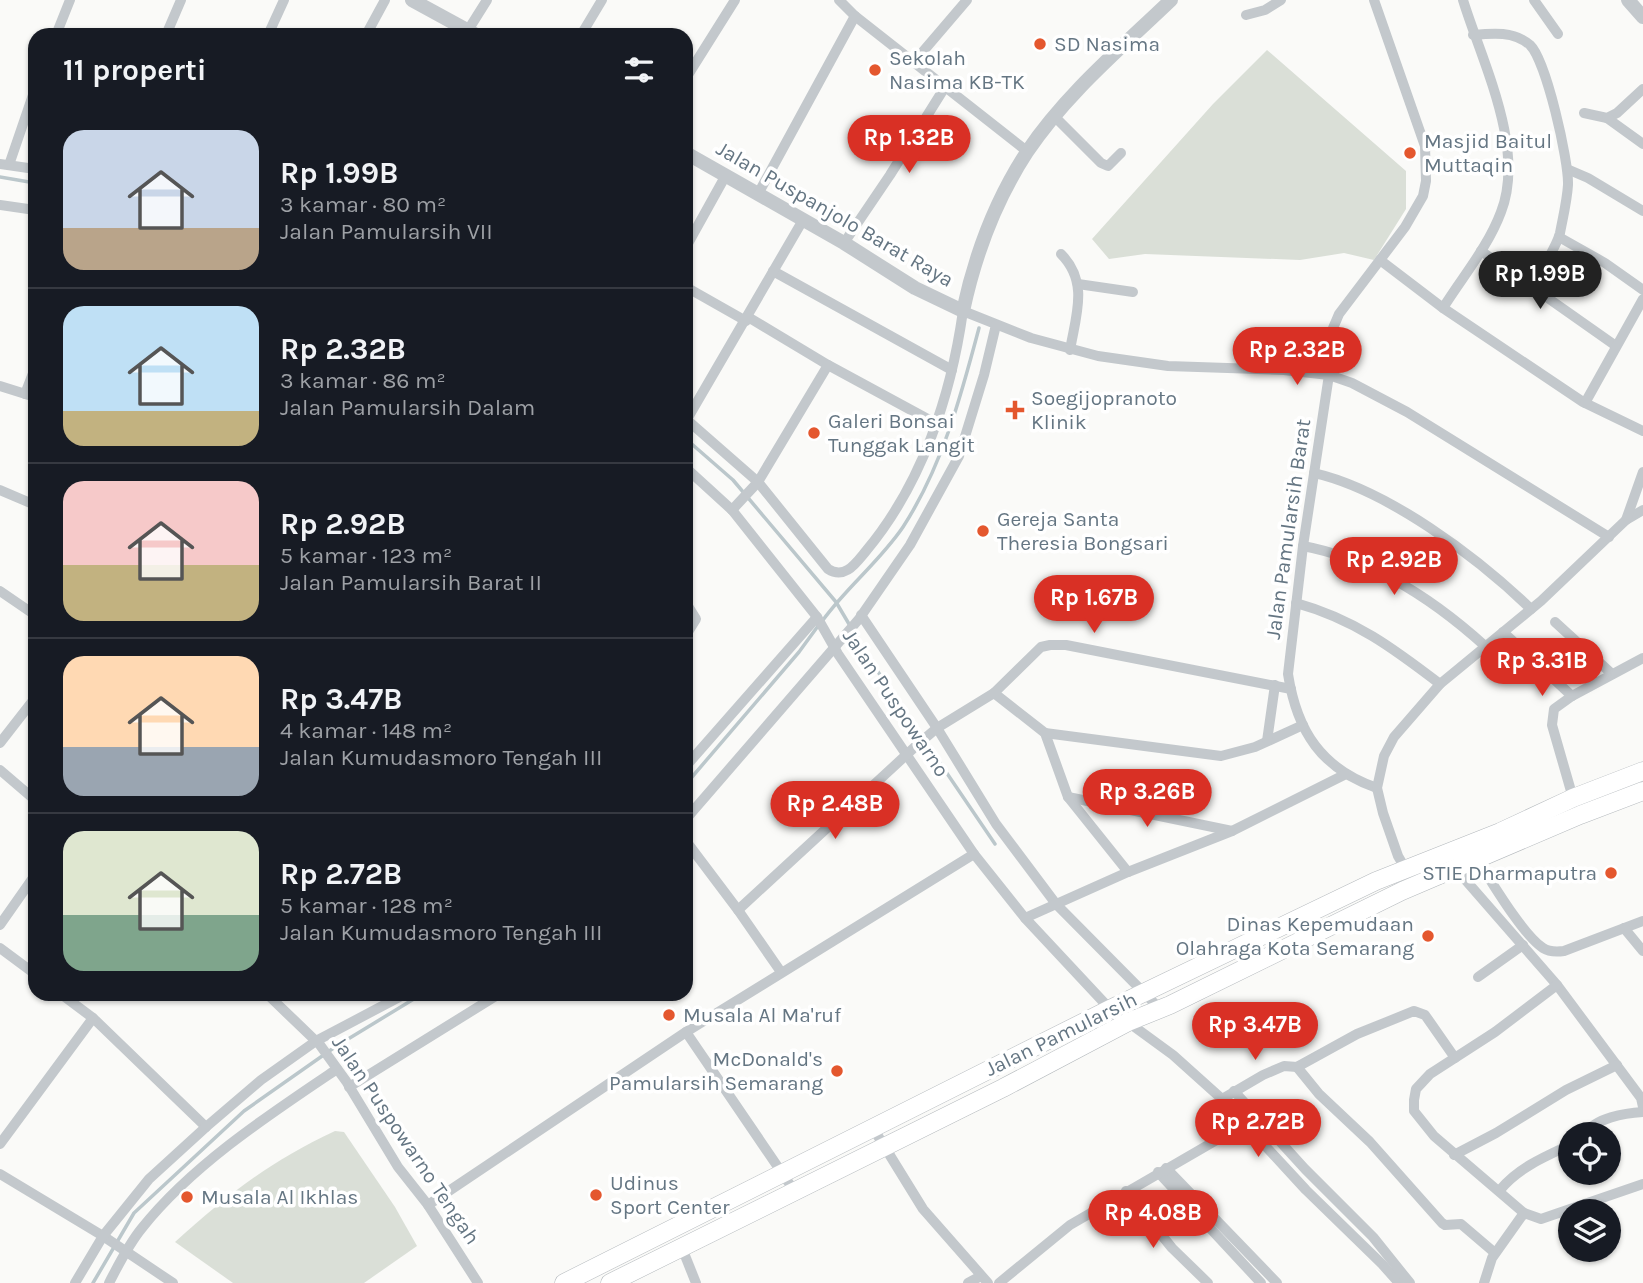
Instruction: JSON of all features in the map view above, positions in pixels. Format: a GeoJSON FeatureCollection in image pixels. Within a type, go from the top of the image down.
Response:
{"type":"FeatureCollection","features":[{"type":"Feature","properties":{"kind":"highway","name":"Jalan Pamularsih"},"geometry":{"type":"LineString","coordinates":[[564,1283],[1110,1009],[1405,868],[1500,832],[1643,771]]}},
{"type":"Feature","properties":{"kind":"highway","name":"Jalan Pamularsih"},"geometry":{"type":"LineString","coordinates":[[610,1283],[630,1278],[682,1248],[1003,1088],[1128,1022],[1402,891],[1643,791]]}},
{"type":"Feature","properties":{"kind":"street"},"geometry":{"type":"LineString","coordinates":[[59,28],[70,0]]}},
{"type":"Feature","properties":{"kind":"street"},"geometry":{"type":"LineString","coordinates":[[169,28],[181,0]]}},
{"type":"Feature","properties":{"kind":"street"},"geometry":{"type":"LineString","coordinates":[[271,28],[284,0]]}},
{"type":"Feature","properties":{"kind":"street"},"geometry":{"type":"LineString","coordinates":[[370,28],[385,0]]}},
{"type":"Feature","properties":{"kind":"street"},"geometry":{"type":"LineString","coordinates":[[412,0],[461,28]]}},
{"type":"Feature","properties":{"kind":"street"},"geometry":{"type":"LineString","coordinates":[[473,28],[487,0]]}},
{"type":"Feature","properties":{"kind":"street"},"geometry":{"type":"LineString","coordinates":[[585,28],[601,0]]}},
{"type":"Feature","properties":{"kind":"street"},"geometry":{"type":"LineString","coordinates":[[693,67],[735,0]]}},
{"type":"Feature","properties":{"kind":"street"},"geometry":{"type":"LineString","coordinates":[[914,62],[967,0]]}},
{"type":"Feature","properties":{"kind":"street"},"geometry":{"type":"LineString","coordinates":[[693,426],[756,484],[828,569],[841,573],[850,568],[895,511],[922,461],[952,370],[975,264],[999,203],[1027,152],[1076,93],[1171,0]]}},
{"type":"Feature","properties":{"kind":"street"},"geometry":{"type":"LineString","coordinates":[[1246,15],[1265,10],[1281,0]]}},
{"type":"Feature","properties":{"kind":"street","name":"Jalan Pamularsih Barat"},"geometry":{"type":"LineString","coordinates":[[1374,0],[1421,134],[1427,168],[1423,196],[1416,210],[1339,314],[1325,347],[1325,374],[1314,473],[1289,662],[1291,689],[1303,724],[1324,757],[1346,775],[1377,788]]}},
{"type":"Feature","properties":{"kind":"street"},"geometry":{"type":"LineString","coordinates":[[1443,308],[1481,251],[1502,209],[1509,178],[1502,120],[1463,0]]}},
{"type":"Feature","properties":{"kind":"street"},"geometry":{"type":"LineString","coordinates":[[1534,0],[1558,34]]}},
{"type":"Feature","properties":{"kind":"street"},"geometry":{"type":"LineString","coordinates":[[843,1],[855,16],[1027,152]]}},
{"type":"Feature","properties":{"kind":"street"},"geometry":{"type":"LineString","coordinates":[[758,194],[855,16]]}},
{"type":"Feature","properties":{"kind":"street"},"geometry":{"type":"LineString","coordinates":[[1473,35],[1493,33],[1515,36],[1535,50],[1554,110],[1567,169],[1566,198],[1559,237],[1532,285]]}},
{"type":"Feature","properties":{"kind":"street"},"geometry":{"type":"LineString","coordinates":[[844,243],[945,87]]}},
{"type":"Feature","properties":{"kind":"street"},"geometry":{"type":"LineString","coordinates":[[1607,118],[1617,113],[1643,89]]}},
{"type":"Feature","properties":{"kind":"street"},"geometry":{"type":"LineString","coordinates":[[28,107],[5,165],[28,168]]}},
{"type":"Feature","properties":{"kind":"street"},"geometry":{"type":"LineString","coordinates":[[1584,113],[1607,118],[1643,144]]}},
{"type":"Feature","properties":{"kind":"street"},"geometry":{"type":"LineString","coordinates":[[1055,117],[1101,163],[1108,166],[1121,153]]}},
{"type":"Feature","properties":{"kind":"street","name":"Jalan Puspanjolo Barat Raya"},"geometry":{"type":"LineString","coordinates":[[693,157],[844,243],[915,288],[963,311]]}},
{"type":"Feature","properties":{"kind":"street"},"geometry":{"type":"LineString","coordinates":[[1567,169],[1588,178],[1643,211]]}},
{"type":"Feature","properties":{"kind":"street"},"geometry":{"type":"LineString","coordinates":[[693,234],[726,175]]}},
{"type":"Feature","properties":{"kind":"street"},"geometry":{"type":"LineString","coordinates":[[0,205],[28,209]]}},
{"type":"Feature","properties":{"kind":"street"},"geometry":{"type":"LineString","coordinates":[[693,408],[803,220]]}},
{"type":"Feature","properties":{"kind":"street"},"geometry":{"type":"LineString","coordinates":[[1559,237],[1605,263],[1643,290]]}},
{"type":"Feature","properties":{"kind":"street"},"geometry":{"type":"LineString","coordinates":[[1481,251],[1616,346]]}},
{"type":"Feature","properties":{"kind":"street"},"geometry":{"type":"LineString","coordinates":[[1061,254],[1073,268],[1078,284],[1078,307],[1070,350]]}},
{"type":"Feature","properties":{"kind":"street"},"geometry":{"type":"LineString","coordinates":[[1380,260],[1443,308],[1585,403],[1643,430]]}},
{"type":"Feature","properties":{"kind":"street"},"geometry":{"type":"LineString","coordinates":[[773,271],[952,370]]}},
{"type":"Feature","properties":{"kind":"street"},"geometry":{"type":"LineString","coordinates":[[1078,284],[1133,292]]}},
{"type":"Feature","properties":{"kind":"street"},"geometry":{"type":"LineString","coordinates":[[693,292],[935,423]]}},
{"type":"Feature","properties":{"kind":"street"},"geometry":{"type":"LineString","coordinates":[[1585,403],[1643,299]]}},
{"type":"Feature","properties":{"kind":"street"},"geometry":{"type":"LineString","coordinates":[[963,311],[1070,350],[1098,356],[1168,366],[1325,374],[1352,383],[1407,412],[1609,537]]}},
{"type":"Feature","properties":{"kind":"street"},"geometry":{"type":"LineString","coordinates":[[693,811],[835,642],[860,617],[911,545],[959,456],[996,325]]}},
{"type":"Feature","properties":{"kind":"street"},"geometry":{"type":"LineString","coordinates":[[732,509],[756,484],[828,365]]}},
{"type":"Feature","properties":{"kind":"street"},"geometry":{"type":"LineString","coordinates":[[0,386],[28,394]]}},
{"type":"Feature","properties":{"kind":"street"},"geometry":{"type":"LineString","coordinates":[[1626,520],[1643,472]]}},
{"type":"Feature","properties":{"kind":"street"},"geometry":{"type":"LineString","coordinates":[[1314,473],[1345,480],[1422,524],[1473,558],[1531,609]]}},
{"type":"Feature","properties":{"kind":"street","name":"Jalan Puspowarno"},"geometry":{"type":"LineString","coordinates":[[693,474],[732,509],[819,620],[910,751],[974,854],[1025,918],[1110,1009],[1173,1055],[1222,1099],[1306,1190],[1342,1225],[1387,1261]]}},
{"type":"Feature","properties":{"kind":"street"},"geometry":{"type":"LineString","coordinates":[[0,490],[28,502]]}},
{"type":"Feature","properties":{"kind":"street"},"geometry":{"type":"LineString","coordinates":[[1405,868],[1398,856],[1377,788],[1384,756],[1394,737],[1440,684],[1531,609],[1626,520],[1643,510]]}},
{"type":"Feature","properties":{"kind":"street"},"geometry":{"type":"LineString","coordinates":[[1303,545],[1335,553],[1380,571],[1443,611],[1485,646]]}},
{"type":"Feature","properties":{"kind":"street"},"geometry":{"type":"LineString","coordinates":[[0,591],[28,610]]}},
{"type":"Feature","properties":{"kind":"street"},"geometry":{"type":"LineString","coordinates":[[1296,603],[1354,624],[1440,684]]}},
{"type":"Feature","properties":{"kind":"street"},"geometry":{"type":"LineString","coordinates":[[860,617],[996,824],[1056,904],[1160,1009]]}},
{"type":"Feature","properties":{"kind":"street"},"geometry":{"type":"LineString","coordinates":[[693,758],[819,620]]}},
{"type":"Feature","properties":{"kind":"street"},"geometry":{"type":"LineString","coordinates":[[1555,622],[1612,674]]}},
{"type":"Feature","properties":{"kind":"street"},"geometry":{"type":"LineString","coordinates":[[1503,632],[1572,696]]}},
{"type":"Feature","properties":{"kind":"street"},"geometry":{"type":"LineString","coordinates":[[738,910],[910,751],[935,730],[994,693],[1045,645],[1056,644],[1291,689]]}},
{"type":"Feature","properties":{"kind":"street"},"geometry":{"type":"LineString","coordinates":[[1573,799],[1551,718],[1557,705],[1643,658]]}},
{"type":"Feature","properties":{"kind":"street"},"geometry":{"type":"LineString","coordinates":[[1267,741],[1275,685]]}},
{"type":"Feature","properties":{"kind":"street"},"geometry":{"type":"LineString","coordinates":[[994,693],[1045,733],[1210,757],[1233,755],[1303,724]]}},
{"type":"Feature","properties":{"kind":"street"},"geometry":{"type":"LineString","coordinates":[[0,743],[28,707]]}},
{"type":"Feature","properties":{"kind":"street"},"geometry":{"type":"LineString","coordinates":[[1045,733],[1068,797],[1128,872]]}},
{"type":"Feature","properties":{"kind":"street"},"geometry":{"type":"LineString","coordinates":[[0,770],[28,794]]}},
{"type":"Feature","properties":{"kind":"street"},"geometry":{"type":"LineString","coordinates":[[1025,918],[1128,872],[1232,831],[1346,775]]}},
{"type":"Feature","properties":{"kind":"street"},"geometry":{"type":"LineString","coordinates":[[1068,797],[1232,831]]}},
{"type":"Feature","properties":{"kind":"street"},"geometry":{"type":"LineString","coordinates":[[693,852],[781,972]]}},
{"type":"Feature","properties":{"kind":"street"},"geometry":{"type":"LineString","coordinates":[[428,1205],[686,1032],[974,854]]}},
{"type":"Feature","properties":{"kind":"street"},"geometry":{"type":"LineString","coordinates":[[1477,859],[1524,927],[1546,950],[1564,951],[1643,921]]}},
{"type":"Feature","properties":{"kind":"street"},"geometry":{"type":"LineString","coordinates":[[1455,868],[1557,985],[1617,1065],[1642,1104],[1630,1113],[1602,1122]]}},
{"type":"Feature","properties":{"kind":"street"},"geometry":{"type":"LineString","coordinates":[[0,925],[28,885]]}},
{"type":"Feature","properties":{"kind":"street"},"geometry":{"type":"LineString","coordinates":[[1624,928],[1643,951]]}},
{"type":"Feature","properties":{"kind":"street"},"geometry":{"type":"LineString","coordinates":[[1478,977],[1523,945]]}},
{"type":"Feature","properties":{"kind":"street"},"geometry":{"type":"LineString","coordinates":[[0,948],[28,969]]}},
{"type":"Feature","properties":{"kind":"street"},"geometry":{"type":"LineString","coordinates":[[1557,985],[1430,1074],[1416,1089],[1414,1111],[1420,1121],[1454,1155],[1500,1190],[1524,1213],[1541,1219],[1643,1184]]}},
{"type":"Feature","properties":{"kind":"street"},"geometry":{"type":"LineString","coordinates":[[70,1001],[93,1018],[206,1127]]}},
{"type":"Feature","properties":{"kind":"street","name":"Jalan Puspowarno Tengah"},"geometry":{"type":"LineString","coordinates":[[274,1001],[318,1043],[349,1087],[398,1167],[428,1205],[478,1283]]}},
{"type":"Feature","properties":{"kind":"street"},"geometry":{"type":"LineString","coordinates":[[75,1283],[104,1237],[149,1179],[206,1127],[261,1080],[318,1043],[393,1001]]}},
{"type":"Feature","properties":{"kind":"street"},"geometry":{"type":"LineString","coordinates":[[349,1087],[488,1001]]}},
{"type":"Feature","properties":{"kind":"street"},"geometry":{"type":"LineString","coordinates":[[1222,1099],[1284,1066],[1297,1067],[1357,1034],[1414,1011],[1425,1015],[1455,1058]]}},
{"type":"Feature","properties":{"kind":"street"},"geometry":{"type":"LineString","coordinates":[[0,1144],[93,1018]]}},
{"type":"Feature","properties":{"kind":"street"},"geometry":{"type":"LineString","coordinates":[[686,1032],[795,1192]]}},
{"type":"Feature","properties":{"kind":"street"},"geometry":{"type":"LineString","coordinates":[[1454,1155],[1566,1090],[1617,1065]]}},
{"type":"Feature","properties":{"kind":"street"},"geometry":{"type":"LineString","coordinates":[[109,1283],[124,1250],[169,1196],[260,1121],[335,1067]]}},
{"type":"Feature","properties":{"kind":"street"},"geometry":{"type":"LineString","coordinates":[[1297,1067],[1320,1094],[1370,1142],[1442,1223],[1461,1224],[1496,1254]]}},
{"type":"Feature","properties":{"kind":"street"},"geometry":{"type":"LineString","coordinates":[[1234,1091],[1352,1216],[1406,1282]]}},
{"type":"Feature","properties":{"kind":"street"},"geometry":{"type":"LineString","coordinates":[[999,1283],[1070,1225],[1246,1123]]}},
{"type":"Feature","properties":{"kind":"street"},"geometry":{"type":"LineString","coordinates":[[1254,1132],[1264,1124]]}},
{"type":"Feature","properties":{"kind":"street"},"geometry":{"type":"LineString","coordinates":[[873,1128],[923,1209],[984,1279],[968,1283]]}},
{"type":"Feature","properties":{"kind":"street"},"geometry":{"type":"LineString","coordinates":[[1500,1190],[1536,1160],[1558,1150]]}},
{"type":"Feature","properties":{"kind":"street"},"geometry":{"type":"LineString","coordinates":[[1162,1170],[1261,1283]]}},
{"type":"Feature","properties":{"kind":"street"},"geometry":{"type":"LineString","coordinates":[[1162,1170],[1277,1283]]}},
{"type":"Feature","properties":{"kind":"street"},"geometry":{"type":"LineString","coordinates":[[0,1174],[104,1237],[173,1283]]}},
{"type":"Feature","properties":{"kind":"street"},"geometry":{"type":"LineString","coordinates":[[1126,1191],[1172,1248],[1208,1283]]}},
{"type":"Feature","properties":{"kind":"street"},"geometry":{"type":"LineString","coordinates":[[1484,1283],[1496,1254],[1524,1213]]}},
{"type":"Feature","properties":{"kind":"street"},"geometry":{"type":"LineString","coordinates":[[1342,1225],[1352,1216]]}},
{"type":"Feature","properties":{"kind":"street"},"geometry":{"type":"LineString","coordinates":[[682,1248],[696,1283]]}},
{"type":"Feature","properties":{"kind":"shaded area"},"geometry":{"type":"Polygon","coordinates":[[[1267,50],[1406,171],[1406,209],[1374,260],[1344,253],[1300,260],[1145,254],[1109,259],[1092,239],[1213,104],[1267,50]]]}},
{"type":"Feature","properties":{"kind":"shaded area"},"geometry":{"type":"Polygon","coordinates":[[[335,1131],[344,1132],[395,1207],[417,1246],[364,1283],[233,1283],[175,1242],[250,1180],[335,1131]]]}},
{"type":"Feature","properties":{"kind":"waterway"},"geometry":{"type":"LineString","coordinates":[[0,177],[28,182]]}},
{"type":"Feature","properties":{"kind":"waterway"},"geometry":{"type":"LineString","coordinates":[[823,620],[894,539],[917,504],[949,430],[979,328]]}},
{"type":"Feature","properties":{"kind":"waterway"},"geometry":{"type":"LineString","coordinates":[[693,445],[733,480],[836,602],[872,663],[995,844]]}},
{"type":"Feature","properties":{"kind":"waterway"},"geometry":{"type":"LineString","coordinates":[[693,776],[818,626]]}},
{"type":"Feature","properties":{"kind":"waterway"},"geometry":{"type":"LineString","coordinates":[[93,1283],[134,1213],[244,1111],[335,1047],[411,1001]]}},
{"type":"Feature","properties":{"kind":"place","name":"SD Nasima"},"geometry":{"type":"Point","coordinates":[1040,44]}},
{"type":"Feature","properties":{"kind":"place","name":"Sekolah Nasima KB-TK"},"geometry":{"type":"Point","coordinates":[875,70]}},
{"type":"Feature","properties":{"kind":"place","name":"Masjid Baitul Muttaqin"},"geometry":{"type":"Point","coordinates":[1410,153]}},
{"type":"Feature","properties":{"kind":"place","name":"Soegijopranoto Klinik"},"geometry":{"type":"Point","coordinates":[1015,410]}},
{"type":"Feature","properties":{"kind":"place","name":"Galeri Bonsai Tunggak Langit"},"geometry":{"type":"Point","coordinates":[814,433]}},
{"type":"Feature","properties":{"kind":"place","name":"Gereja Santa Theresia Bongsari"},"geometry":{"type":"Point","coordinates":[983,531]}},
{"type":"Feature","properties":{"kind":"place","name":"STIE Dharmaputra"},"geometry":{"type":"Point","coordinates":[1611,873]}},
{"type":"Feature","properties":{"kind":"place","name":"Dinas Kepemudaan Olahraga Kota Semarang"},"geometry":{"type":"Point","coordinates":[1428,936]}},
{"type":"Feature","properties":{"kind":"place","name":"Musala Al Ma'ruf"},"geometry":{"type":"Point","coordinates":[669,1015]}},
{"type":"Feature","properties":{"kind":"place","name":"McDonald's Pamularsih Semarang"},"geometry":{"type":"Point","coordinates":[837,1071]}},
{"type":"Feature","properties":{"kind":"place","name":"Udinus Sport Center"},"geometry":{"type":"Point","coordinates":[596,1195]}},
{"type":"Feature","properties":{"kind":"place","name":"Musala Al Ikhlas"},"geometry":{"type":"Point","coordinates":[187,1197]}}]}
